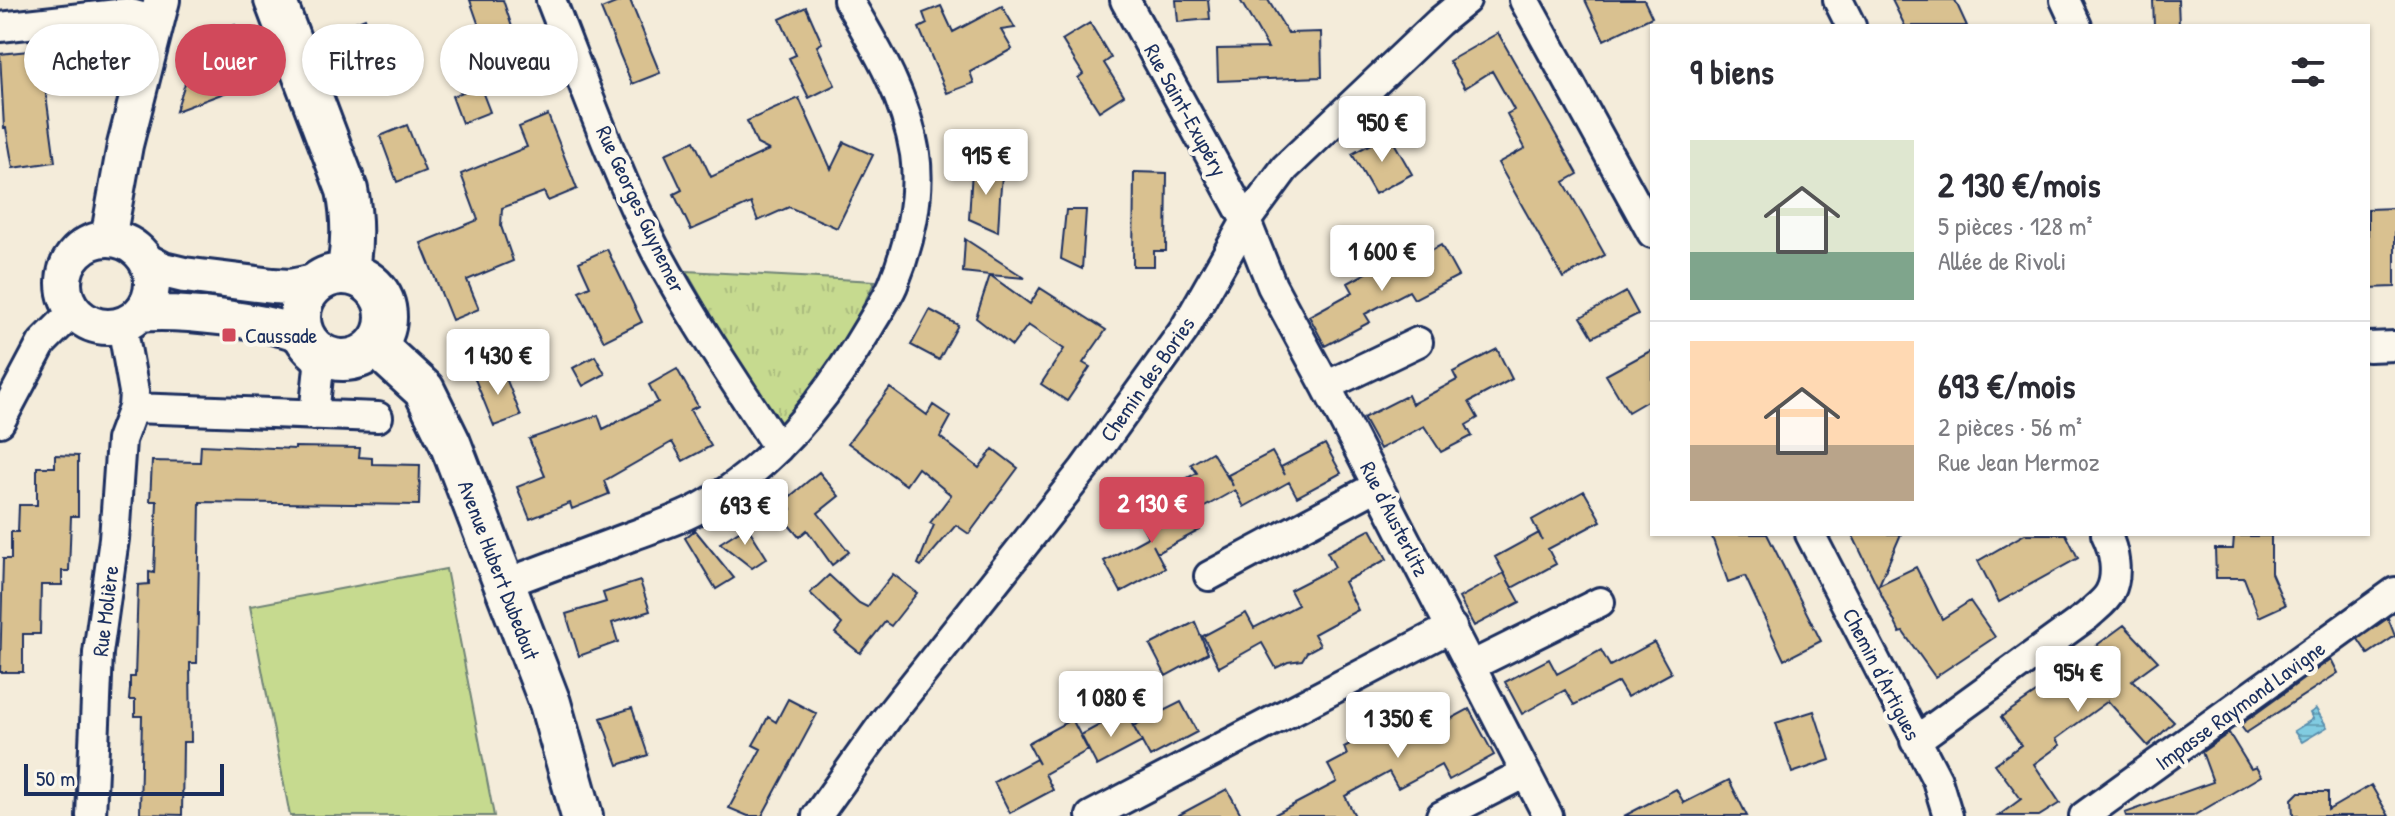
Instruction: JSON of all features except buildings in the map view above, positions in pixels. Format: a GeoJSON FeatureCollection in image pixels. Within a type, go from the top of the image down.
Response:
{"type":"FeatureCollection","features":[{"type":"Feature","properties":{"kind":"main road"},"geometry":{"type":"LineString","coordinates":[[275,0],[347,190],[353,220],[351,253],[333,277],[303,300],[300,324],[309,342],[325,356],[352,360],[376,346],[387,321],[386,307],[372,284],[360,277],[333,277]]}},
{"type":"Feature","properties":{"kind":"main road","name":"Avenue Hubert Dubedout"},"geometry":{"type":"LineString","coordinates":[[376,346],[424,390],[450,443],[550,703],[582,816]]}},
{"type":"Feature","properties":{"kind":"street","name":"Rue Georges Guynemer"},"geometry":{"type":"LineString","coordinates":[[551,0],[606,139],[658,254],[714,350],[778,448]]}},
{"type":"Feature","properties":{"kind":"street"},"geometry":{"type":"LineString","coordinates":[[504,584],[651,529],[707,504],[778,448],[840,375],[893,286],[906,244],[916,192],[915,158],[909,123],[884,59],[848,0]]}},
{"type":"Feature","properties":{"kind":"street","name":"Rue Saint-Exupéry"},"geometry":{"type":"LineString","coordinates":[[1125,0],[1246,221]]}},
{"type":"Feature","properties":{"kind":"street","name":"Chemin des Bories"},"geometry":{"type":"LineString","coordinates":[[817,816],[887,718],[1084,469],[1184,330],[1246,221],[1285,168],[1466,0]]}},
{"type":"Feature","properties":{"kind":"street"},"geometry":{"type":"LineString","coordinates":[[1524,0],[1650,229]]}},
{"type":"Feature","properties":{"kind":"street"},"geometry":{"type":"LineString","coordinates":[[1838,0],[1850,24]]}},
{"type":"Feature","properties":{"kind":"street"},"geometry":{"type":"LineString","coordinates":[[2065,0],[2076,24]]}},
{"type":"Feature","properties":{"kind":"street"},"geometry":{"type":"LineString","coordinates":[[0,27],[159,10],[125,145],[108,239]]}},
{"type":"Feature","properties":{"kind":"street","name":"Rue d'Austerlitz"},"geometry":{"type":"LineString","coordinates":[[1246,221],[1272,286],[1548,816]]}},
{"type":"Feature","properties":{"kind":"street"},"geometry":{"type":"LineString","coordinates":[[130,320],[147,302],[151,289],[151,274],[146,261],[136,249],[123,242],[108,239],[94,241],[81,248],[66,271],[64,285],[74,311],[94,325],[106,327],[158,312],[288,329],[309,342],[319,367],[314,415]]}},
{"type":"Feature","properties":{"kind":"street"},"geometry":{"type":"LineString","coordinates":[[146,261],[163,270],[184,275],[273,286],[290,287],[333,277]]}},
{"type":"Feature","properties":{"kind":"street"},"geometry":{"type":"LineString","coordinates":[[0,422],[42,343],[74,311]]}},
{"type":"Feature","properties":{"kind":"street","name":"Rue Molière"},"geometry":{"type":"LineString","coordinates":[[91,816],[98,653],[114,539],[117,467],[121,440],[133,408],[130,320]]}},
{"type":"Feature","properties":{"kind":"street"},"geometry":{"type":"LineString","coordinates":[[1326,386],[1418,342]]}},
{"type":"Feature","properties":{"kind":"street"},"geometry":{"type":"LineString","coordinates":[[2370,347],[2395,346]]}},
{"type":"Feature","properties":{"kind":"street"},"geometry":{"type":"LineString","coordinates":[[133,408],[378,417]]}},
{"type":"Feature","properties":{"kind":"street"},"geometry":{"type":"LineString","coordinates":[[1209,576],[1377,486]]}},
{"type":"Feature","properties":{"kind":"street","name":"Chemin d'Artigues"},"geometry":{"type":"LineString","coordinates":[[1811,536],[1937,780],[1948,816]]}},
{"type":"Feature","properties":{"kind":"street"},"geometry":{"type":"LineString","coordinates":[[1915,741],[2087,616],[2110,593],[2115,568],[2107,536]]}},
{"type":"Feature","properties":{"kind":"street","name":"Impasse Raymond Lavigne"},"geometry":{"type":"LineString","coordinates":[[2084,816],[2395,592]]}},
{"type":"Feature","properties":{"kind":"street"},"geometry":{"type":"LineString","coordinates":[[1471,666],[1600,602]]}},
{"type":"Feature","properties":{"kind":"street"},"geometry":{"type":"LineString","coordinates":[[1091,816],[1452,627]]}},
{"type":"Feature","properties":{"kind":"street"},"geometry":{"type":"LineString","coordinates":[[1441,816],[1525,773]]}},
{"type":"Feature","properties":{"kind":"green space"},"geometry":{"type":"Polygon","coordinates":[[[686,271],[875,281],[825,373],[782,425],[749,381],[686,271]]]}},
{"type":"Feature","properties":{"kind":"green space"},"geometry":{"type":"Polygon","coordinates":[[[446,569],[494,816],[290,816],[250,606],[446,569]]]}},
{"type":"Feature","properties":{"kind":"water"},"geometry":{"type":"Polygon","coordinates":[[[2316,709],[2327,727],[2302,742],[2294,731],[2313,719],[2310,713],[2316,709]]]}},
{"type":"Feature","properties":{"kind":"place","name":"Caussade"},"geometry":{"type":"Point","coordinates":[229,335]}}]}
